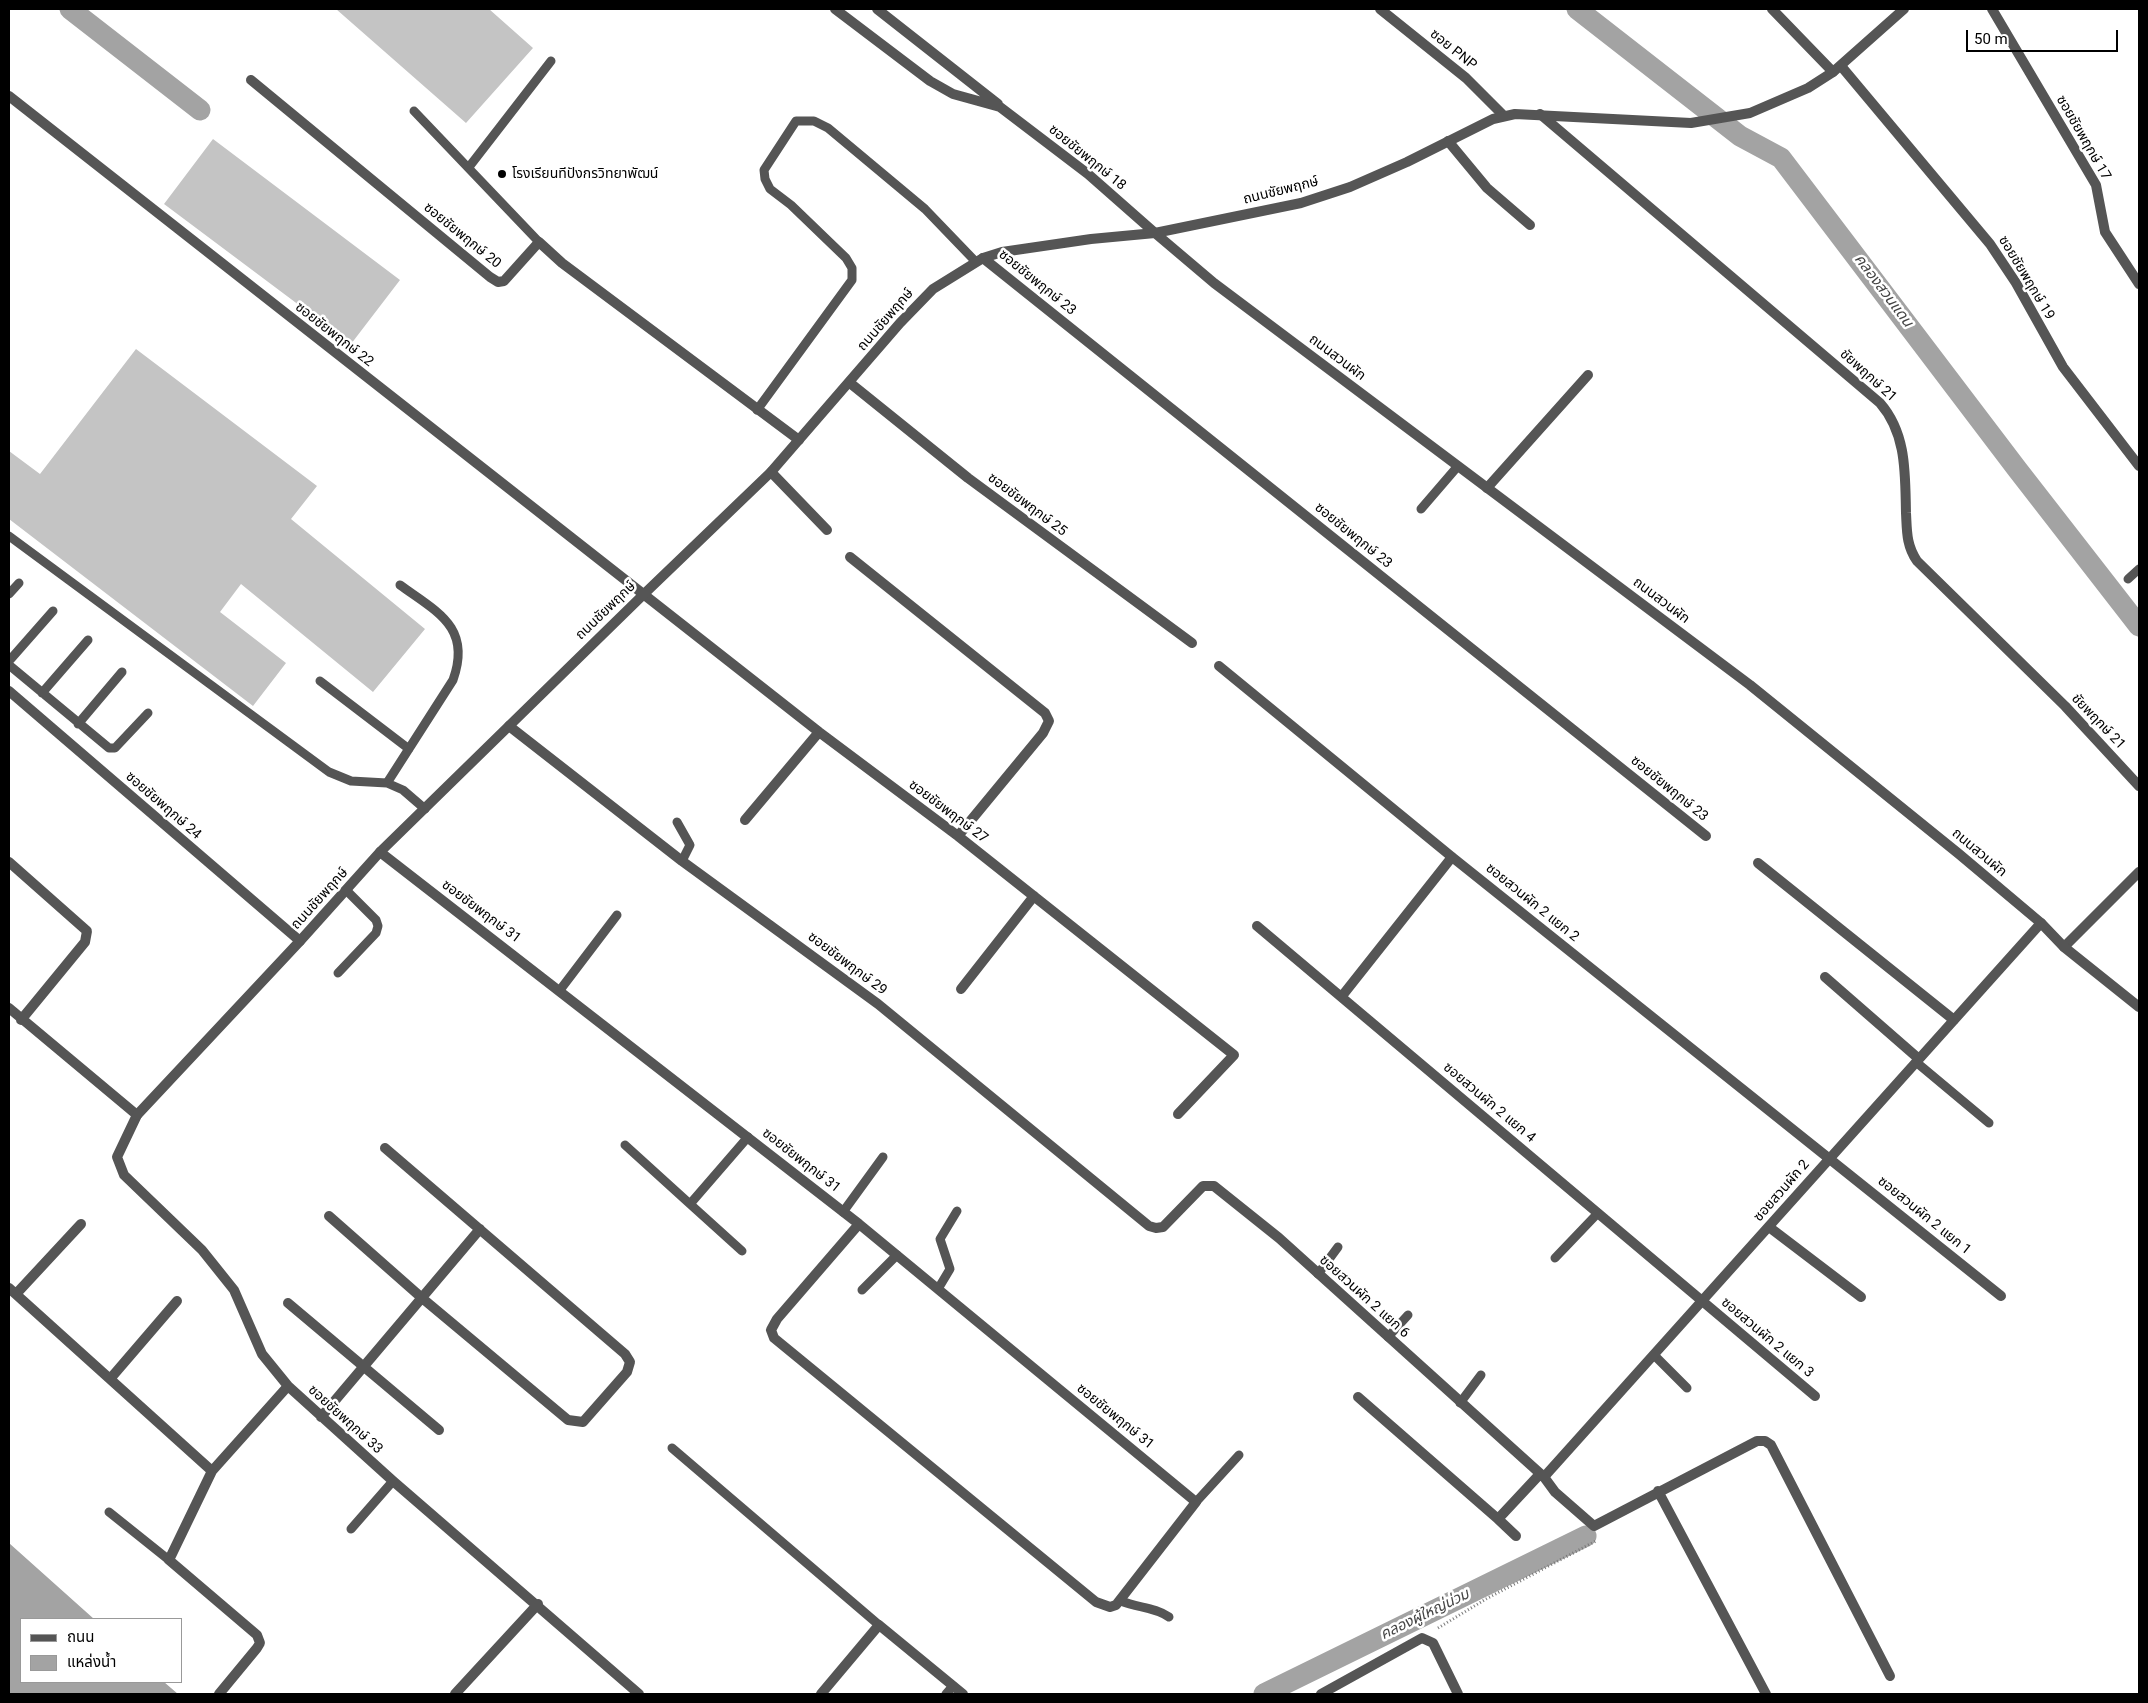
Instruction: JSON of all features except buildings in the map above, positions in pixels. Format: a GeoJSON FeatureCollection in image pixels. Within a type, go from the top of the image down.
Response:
{"type":"FeatureCollection","features":[{"type":"Feature","properties":{"kind":"street","name":"ซอยชัยพฤกษ์ 18"},"geometry":{"type":"LineString","coordinates":[[835,9],[930,81],[953,94],[1000,107]]}},
{"type":"Feature","properties":{"kind":"street","name":"ซอยชัยพฤกษ์ 18"},"geometry":{"type":"LineString","coordinates":[[877,9],[1088,174],[1155,233]]}},
{"type":"Feature","properties":{"kind":"street","name":"ซอย PNP"},"geometry":{"type":"LineString","coordinates":[[1380,9],[1466,78],[1504,116]]}},
{"type":"Feature","properties":{"kind":"street","name":"ซอยชัยพฤกษ์ 19"},"geometry":{"type":"LineString","coordinates":[[1772,9],[1837,69],[1990,244],[2016,283],[2063,367],[2139,466]]}},
{"type":"Feature","properties":{"kind":"street","name":"ถนนชัยพฤกษ์"},"geometry":{"type":"LineString","coordinates":[[137,1115],[347,891],[380,852],[771,472],[900,323],[933,288],[980,260],[1002,252],[1064,242],[1155,233],[1301,204],[1350,187],[1408,162],[1493,119],[1504,116],[1540,114],[1691,123],[1750,113],[1808,88],[1837,69],[1904,9]]}},
{"type":"Feature","properties":{"kind":"street","name":"ซอยชัยพฤกษ์ 17"},"geometry":{"type":"LineString","coordinates":[[1992,9],[2096,185],[2102,225],[2139,284]]}},
{"type":"Feature","properties":{"kind":"street","name":"ซอยชัยพฤกษ์ 20"},"geometry":{"type":"LineString","coordinates":[[251,80],[490,278],[498,282],[504,281],[539,242]]}},
{"type":"Feature","properties":{"kind":"street","name":"ซอยชัยพฤกษ์ 22"},"geometry":{"type":"LineString","coordinates":[[9,96],[644,594]]}},
{"type":"Feature","properties":{"kind":"street","name":"ชัยพฤกษ์ 21"},"geometry":{"type":"LineString","coordinates":[[1540,114],[1880,403],[1895,422],[1905,462],[1907,532],[1910,551],[2065,706],[2139,786]]}},
{"type":"Feature","properties":{"kind":"street"},"geometry":{"type":"LineString","coordinates":[[1448,142],[1488,188],[1530,225]]}},
{"type":"Feature","properties":{"kind":"street","name":"ถนนสวนผัก"},"geometry":{"type":"LineString","coordinates":[[1155,233],[1214,282],[1758,691],[1851,764],[2041,923],[2064,947],[2139,1007]]}},
{"type":"Feature","properties":{"kind":"street"},"geometry":{"type":"LineString","coordinates":[[539,242],[562,262],[798,440]]}},
{"type":"Feature","properties":{"kind":"street","name":"ซอยชัยพฤกษ์ 23"},"geometry":{"type":"LineString","coordinates":[[980,260],[1706,836]]}},
{"type":"Feature","properties":{"kind":"street"},"geometry":{"type":"LineString","coordinates":[[1487,488],[1588,375]]}},
{"type":"Feature","properties":{"kind":"street","name":"ซอยชัยพฤกษ์ 25"},"geometry":{"type":"LineString","coordinates":[[850,383],[968,478],[1192,643]]}},
{"type":"Feature","properties":{"kind":"street"},"geometry":{"type":"LineString","coordinates":[[771,472],[827,530]]}},
{"type":"Feature","properties":{"kind":"street"},"geometry":{"type":"LineString","coordinates":[[850,557],[1045,713],[1049,721],[1044,733],[958,836]]}},
{"type":"Feature","properties":{"kind":"street","name":"ซอยชัยพฤกษ์ 27"},"geometry":{"type":"LineString","coordinates":[[644,594],[820,732],[958,836],[1234,1055],[1178,1114]]}},
{"type":"Feature","properties":{"kind":"street","name":"ซอยสวนผัก 2 แยก 2"},"geometry":{"type":"LineString","coordinates":[[1219,666],[1452,857],[1830,1158]]}},
{"type":"Feature","properties":{"kind":"street","name":"ซอยชัยพฤกษ์ 24"},"geometry":{"type":"LineString","coordinates":[[9,691],[300,941]]}},
{"type":"Feature","properties":{"kind":"street","name":"ซอยชัยพฤกษ์ 29"},"geometry":{"type":"LineString","coordinates":[[509,726],[682,861],[878,1004],[1149,1226],[1162,1227]]}},
{"type":"Feature","properties":{"kind":"street"},"geometry":{"type":"LineString","coordinates":[[745,820],[820,732]]}},
{"type":"Feature","properties":{"kind":"street","name":"ซอยชัยพฤกษ์ 31"},"geometry":{"type":"LineString","coordinates":[[380,852],[560,990],[843,1212],[1196,1502]]}},
{"type":"Feature","properties":{"kind":"street"},"geometry":{"type":"LineString","coordinates":[[1342,996],[1452,857]]}},
{"type":"Feature","properties":{"kind":"street"},"geometry":{"type":"LineString","coordinates":[[9,862],[87,931],[85,942],[22,1020]]}},
{"type":"Feature","properties":{"kind":"street"},"geometry":{"type":"LineString","coordinates":[[1758,864],[1954,1020]]}},
{"type":"Feature","properties":{"kind":"street"},"geometry":{"type":"LineString","coordinates":[[2064,947],[2139,872]]}},
{"type":"Feature","properties":{"kind":"street"},"geometry":{"type":"LineString","coordinates":[[961,989],[1034,896]]}},
{"type":"Feature","properties":{"kind":"street","name":"ซอยสวนผัก 2"},"geometry":{"type":"LineString","coordinates":[[1498,1519],[1542,1476],[1654,1355],[2041,923]]}},
{"type":"Feature","properties":{"kind":"street","name":"ซอยสวนผัก 2 แยก 4"},"geometry":{"type":"LineString","coordinates":[[1257,926],[1702,1301]]}},
{"type":"Feature","properties":{"kind":"street"},"geometry":{"type":"LineString","coordinates":[[1825,977],[1918,1060]]}},
{"type":"Feature","properties":{"kind":"street"},"geometry":{"type":"LineString","coordinates":[[9,1008],[137,1115]]}},
{"type":"Feature","properties":{"kind":"street","name":"ซอยชัยพฤกษ์ 33"},"geometry":{"type":"LineString","coordinates":[[137,1115],[119,1148],[117,1157],[124,1175],[202,1250],[234,1290],[262,1354],[288,1386],[393,1481],[538,1604],[639,1694]]}},
{"type":"Feature","properties":{"kind":"street"},"geometry":{"type":"LineString","coordinates":[[329,1216],[422,1298],[568,1420],[582,1422],[627,1372],[630,1362],[625,1354],[385,1148]]}},
{"type":"Feature","properties":{"kind":"street","name":"ซอยสวนผัก 2 แยก 1"},"geometry":{"type":"LineString","coordinates":[[1830,1158],[2001,1296]]}},
{"type":"Feature","properties":{"kind":"street","name":"ซอยสวนผัก 2 แยก 6"},"geometry":{"type":"LineString","coordinates":[[1162,1227],[1203,1186],[1209,1184],[1214,1186],[1278,1238],[1542,1476],[1554,1492],[1594,1526],[1604,1520]]}},
{"type":"Feature","properties":{"kind":"street"},"geometry":{"type":"LineString","coordinates":[[81,1224],[12,1291],[212,1471]]}},
{"type":"Feature","properties":{"kind":"street"},"geometry":{"type":"LineString","coordinates":[[858,1224],[777,1319],[771,1330],[774,1338],[1096,1602],[1110,1607],[1121,1601],[1196,1502]]}},
{"type":"Feature","properties":{"kind":"street"},"geometry":{"type":"LineString","coordinates":[[1769,1227],[1861,1297]]}},
{"type":"Feature","properties":{"kind":"street"},"geometry":{"type":"LineString","coordinates":[[321,1417],[480,1229]]}},
{"type":"Feature","properties":{"kind":"street"},"geometry":{"type":"LineString","coordinates":[[110,1379],[177,1301]]}},
{"type":"Feature","properties":{"kind":"street","name":"ซอยสวนผัก 2 แยก 3"},"geometry":{"type":"LineString","coordinates":[[1702,1301],[1815,1396]]}},
{"type":"Feature","properties":{"kind":"street"},"geometry":{"type":"LineString","coordinates":[[288,1303],[439,1430]]}},
{"type":"Feature","properties":{"kind":"street"},"geometry":{"type":"LineString","coordinates":[[219,1694],[257,1648],[260,1643],[258,1635],[169,1560],[212,1471],[288,1386]]}},
{"type":"Feature","properties":{"kind":"street"},"geometry":{"type":"LineString","coordinates":[[1358,1397],[1516,1536]]}},
{"type":"Feature","properties":{"kind":"street"},"geometry":{"type":"LineString","coordinates":[[1604,1520],[1757,1441],[1765,1441],[1772,1445],[1890,1676]]}},
{"type":"Feature","properties":{"kind":"street"},"geometry":{"type":"LineString","coordinates":[[1658,1491],[1766,1694]]}},
{"type":"Feature","properties":{"kind":"street"},"geometry":{"type":"LineString","coordinates":[[455,1694],[538,1604]]}},
{"type":"Feature","properties":{"kind":"street"},"geometry":{"type":"LineString","coordinates":[[821,1694],[879,1625],[950,1690],[963,1694]]}},
{"type":"Feature","properties":{"kind":"street"},"geometry":{"type":"LineString","coordinates":[[1321,1694],[1422,1638],[1433,1643],[1458,1694]]}},
{"type":"Feature","properties":{"kind":"lane"},"geometry":{"type":"LineString","coordinates":[[469,167],[551,61]]}},
{"type":"Feature","properties":{"kind":"lane"},"geometry":{"type":"LineString","coordinates":[[414,111],[539,242]]}},
{"type":"Feature","properties":{"kind":"lane"},"geometry":{"type":"LineString","coordinates":[[757,410],[852,280],[852,268],[846,258],[791,205],[770,189],[765,179],[764,170],[796,121],[814,121],[828,128],[925,209],[980,260]]}},
{"type":"Feature","properties":{"kind":"lane"},"geometry":{"type":"LineString","coordinates":[[1421,510],[1458,466]]}},
{"type":"Feature","properties":{"kind":"lane"},"geometry":{"type":"LineString","coordinates":[[9,536],[330,772],[351,780],[387,783],[402,790],[425,809]]}},
{"type":"Feature","properties":{"kind":"lane"},"geometry":{"type":"LineString","coordinates":[[2128,579],[2139,570]]}},
{"type":"Feature","properties":{"kind":"lane"},"geometry":{"type":"LineString","coordinates":[[9,594],[20,583]]}},
{"type":"Feature","properties":{"kind":"lane"},"geometry":{"type":"LineString","coordinates":[[387,783],[454,680],[458,668],[458,640],[452,626],[442,616],[400,585]]}},
{"type":"Feature","properties":{"kind":"lane"},"geometry":{"type":"LineString","coordinates":[[9,661],[54,611]]}},
{"type":"Feature","properties":{"kind":"lane"},"geometry":{"type":"LineString","coordinates":[[42,693],[88,640]]}},
{"type":"Feature","properties":{"kind":"lane"},"geometry":{"type":"LineString","coordinates":[[9,665],[103,745],[115,748],[148,713]]}},
{"type":"Feature","properties":{"kind":"lane"},"geometry":{"type":"LineString","coordinates":[[78,724],[122,672]]}},
{"type":"Feature","properties":{"kind":"lane"},"geometry":{"type":"LineString","coordinates":[[320,681],[409,749]]}},
{"type":"Feature","properties":{"kind":"lane"},"geometry":{"type":"LineString","coordinates":[[677,822],[690,845],[682,861]]}},
{"type":"Feature","properties":{"kind":"lane"},"geometry":{"type":"LineString","coordinates":[[338,973],[376,933],[378,926],[376,920],[347,891]]}},
{"type":"Feature","properties":{"kind":"lane"},"geometry":{"type":"LineString","coordinates":[[560,990],[617,915]]}},
{"type":"Feature","properties":{"kind":"lane"},"geometry":{"type":"LineString","coordinates":[[1918,1060],[1989,1123]]}},
{"type":"Feature","properties":{"kind":"lane"},"geometry":{"type":"LineString","coordinates":[[690,1204],[748,1137]]}},
{"type":"Feature","properties":{"kind":"lane"},"geometry":{"type":"LineString","coordinates":[[626,1145],[742,1251]]}},
{"type":"Feature","properties":{"kind":"lane"},"geometry":{"type":"LineString","coordinates":[[843,1212],[883,1158]]}},
{"type":"Feature","properties":{"kind":"lane"},"geometry":{"type":"LineString","coordinates":[[938,1289],[950,1269],[940,1239],[957,1210]]}},
{"type":"Feature","properties":{"kind":"lane"},"geometry":{"type":"LineString","coordinates":[[1555,1258],[1598,1213]]}},
{"type":"Feature","properties":{"kind":"lane"},"geometry":{"type":"LineString","coordinates":[[1318,1274],[1338,1247]]}},
{"type":"Feature","properties":{"kind":"lane"},"geometry":{"type":"LineString","coordinates":[[862,1290],[896,1255]]}},
{"type":"Feature","properties":{"kind":"lane"},"geometry":{"type":"LineString","coordinates":[[1388,1337],[1408,1316]]}},
{"type":"Feature","properties":{"kind":"lane"},"geometry":{"type":"LineString","coordinates":[[1654,1355],[1687,1388]]}},
{"type":"Feature","properties":{"kind":"lane"},"geometry":{"type":"LineString","coordinates":[[1460,1402],[1481,1375]]}},
{"type":"Feature","properties":{"kind":"lane"},"geometry":{"type":"LineString","coordinates":[[672,1448],[879,1625]]}},
{"type":"Feature","properties":{"kind":"lane"},"geometry":{"type":"LineString","coordinates":[[1196,1502],[1239,1455]]}},
{"type":"Feature","properties":{"kind":"lane"},"geometry":{"type":"LineString","coordinates":[[351,1529],[393,1481]]}},
{"type":"Feature","properties":{"kind":"lane"},"geometry":{"type":"LineString","coordinates":[[109,1512],[169,1560]]}},
{"type":"Feature","properties":{"kind":"lane"},"geometry":{"type":"LineString","coordinates":[[1121,1601],[1140,1609],[1158,1610],[1169,1617]]}},
{"type":"Feature","properties":{"kind":"path"},"geometry":{"type":"LineString","coordinates":[[1422,1638],[1486,1598],[1596,1542],[1604,1520]]}},
{"type":"Feature","properties":{"kind":"water"},"geometry":{"type":"Polygon","coordinates":[[[9,1543],[93,1618],[20,1618],[20,1683],[165,1683],[178,1694],[9,1694],[9,1543]]]}},
{"type":"Feature","properties":{"kind":"waterway"},"geometry":{"type":"LineString","coordinates":[[70,9],[200,110]]}},
{"type":"Feature","properties":{"kind":"waterway","name":"คลองสวนแดน"},"geometry":{"type":"LineString","coordinates":[[1577,9],[1740,136],[1781,158],[2017,469],[2139,626]]}},
{"type":"Feature","properties":{"kind":"waterway","name":"คลองผู้ใหญ่น่วม"},"geometry":{"type":"LineString","coordinates":[[1264,1694],[1586,1536]]}},
{"type":"Feature","properties":{"kind":"place","name":"โรงเรียนทีปังกรวิทยาพัฒน์"},"geometry":{"type":"Point","coordinates":[502,174]}}]}
